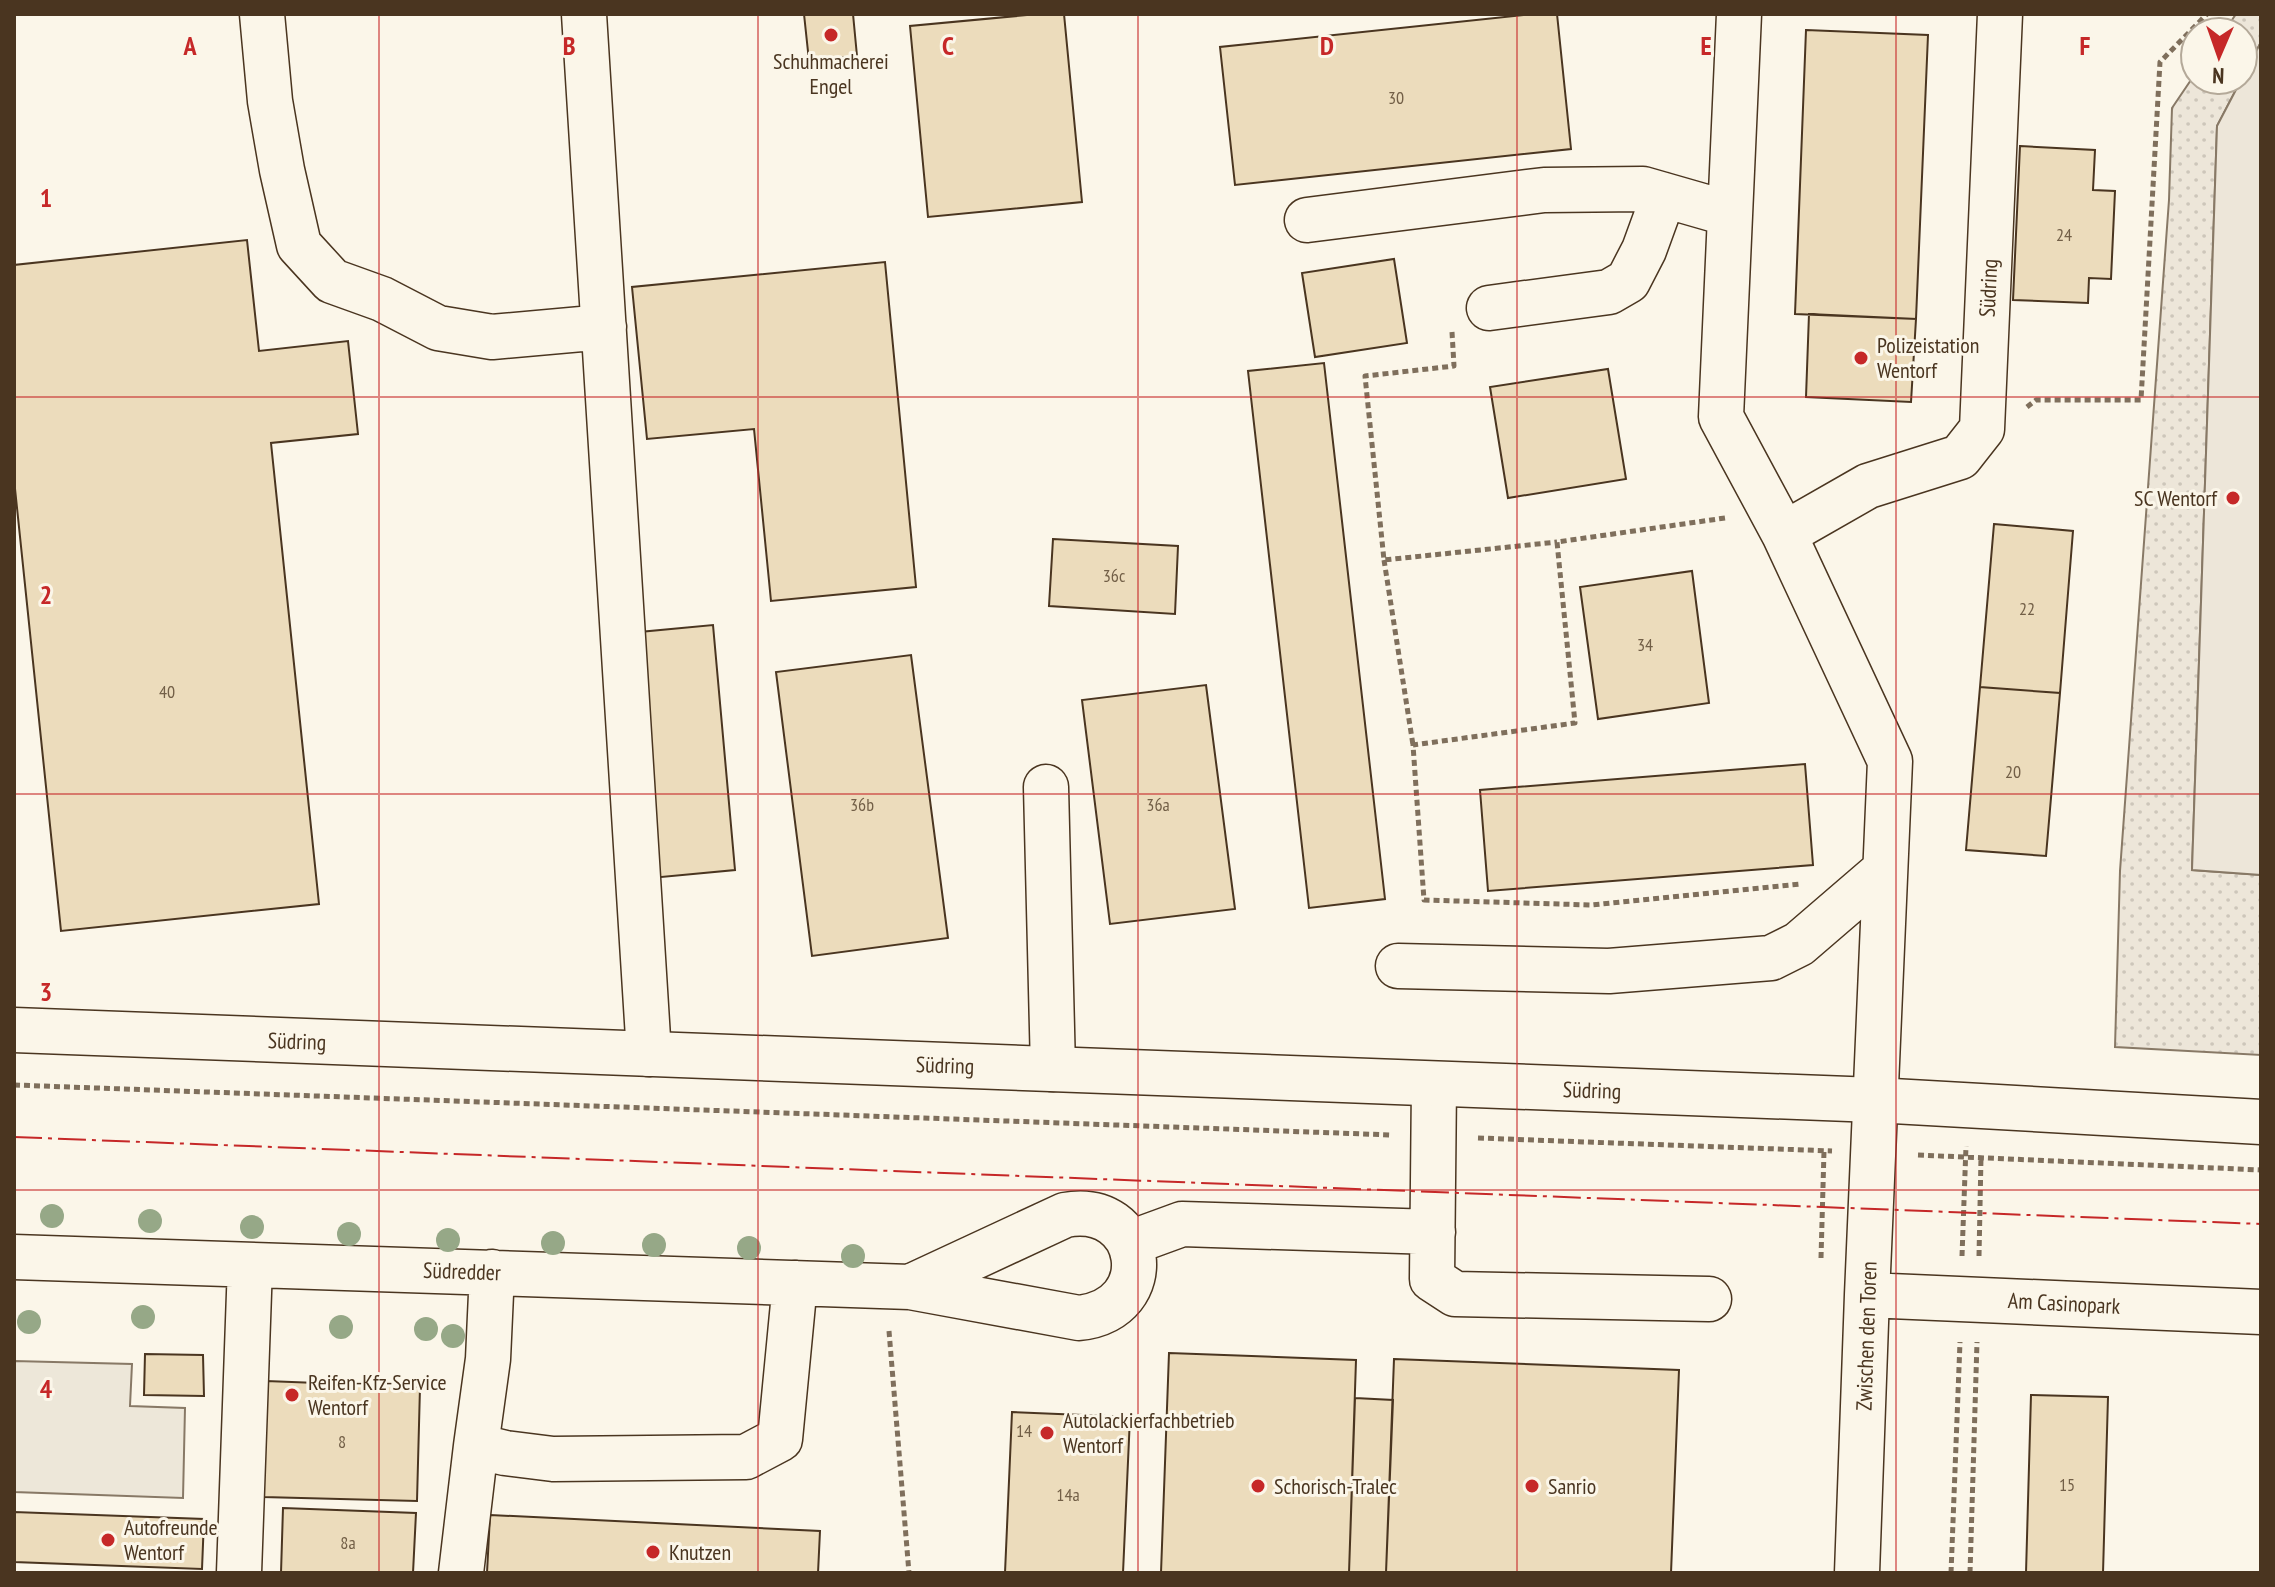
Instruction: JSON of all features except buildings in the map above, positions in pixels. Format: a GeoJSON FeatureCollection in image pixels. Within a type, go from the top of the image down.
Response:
{"type":"FeatureCollection","features":[{"type":"Feature","properties":{"kind":"street"},"geometry":{"type":"LineString","coordinates":[[262,14],[275,128],[299,245],[332,281],[382,299],[438,328],[465,333],[492,337],[604,327]]}},
{"type":"Feature","properties":{"kind":"street"},"geometry":{"type":"LineString","coordinates":[[584,14],[649,1054]]}},
{"type":"Feature","properties":{"kind":"street"},"geometry":{"type":"LineString","coordinates":[[1739,14],[1721,417],[1779,523],[1890,761],[1875,1100]]}},
{"type":"Feature","properties":{"kind":"street","name":"Südring"},"geometry":{"type":"LineString","coordinates":[[1779,523],[1868,486],[1960,457],[1982,429],[2000,14]]}},
{"type":"Feature","properties":{"kind":"street"},"geometry":{"type":"LineString","coordinates":[[1307,220],[1544,190],[1643,189],[1730,214]]}},
{"type":"Feature","properties":{"kind":"street"},"geometry":{"type":"LineString","coordinates":[[1470,315],[1609,292],[1628,281],[1644,250],[1664,195]]}},
{"type":"Feature","properties":{"kind":"street"},"geometry":{"type":"LineString","coordinates":[[1046,787],[1053,1069]]}},
{"type":"Feature","properties":{"kind":"street"},"geometry":{"type":"LineString","coordinates":[[1398,966],[1609,971],[1771,958],[1799,944],[1885,870]]}},
{"type":"Feature","properties":{"kind":"street","name":"Südring"},"geometry":{"type":"LineString","coordinates":[[14,1030],[1875,1100],[2261,1122]]}},
{"type":"Feature","properties":{"kind":"street"},"geometry":{"type":"LineString","coordinates":[[1434,1084],[1432,1279],[1455,1294],[1709,1299]]}},
{"type":"Feature","properties":{"kind":"street","name":"Zwischen den Toren"},"geometry":{"type":"LineString","coordinates":[[1857,1573],[1875,1100]]}},
{"type":"Feature","properties":{"kind":"street","name":"Südredder"},"geometry":{"type":"LineString","coordinates":[[14,1257],[910,1287],[1079,1318],[1098,1315],[1121,1300],[1134,1272],[1134,1257],[1130,1243],[1120,1228],[1106,1217],[1079,1212],[1065,1215],[910,1287]]}},
{"type":"Feature","properties":{"kind":"street"},"geometry":{"type":"LineString","coordinates":[[1130,1243],[1182,1224],[1433,1232]]}},
{"type":"Feature","properties":{"kind":"street"},"geometry":{"type":"LineString","coordinates":[[239,1573],[250,1265]]}},
{"type":"Feature","properties":{"kind":"street"},"geometry":{"type":"LineString","coordinates":[[461,1573],[488,1359],[492,1272]]}},
{"type":"Feature","properties":{"kind":"street"},"geometry":{"type":"LineString","coordinates":[[476,1446],[553,1459],[746,1457],[780,1439],[795,1283]]}},
{"type":"Feature","properties":{"kind":"street","name":"Am Casinopark"},"geometry":{"type":"LineString","coordinates":[[1867,1295],[2261,1312]]}},
{"type":"Feature","properties":{"kind":"path"},"geometry":{"type":"LineString","coordinates":[[2023,409],[2036,400],[2141,400],[2160,62],[2207,14]]}},
{"type":"Feature","properties":{"kind":"path"},"geometry":{"type":"LineString","coordinates":[[1470,315],[1454,366],[1365,376],[1384,560],[1413,745],[1424,900],[1592,905],[1807,884]]}},
{"type":"Feature","properties":{"kind":"path"},"geometry":{"type":"LineString","coordinates":[[1384,560],[1779,523]]}},
{"type":"Feature","properties":{"kind":"path"},"geometry":{"type":"LineString","coordinates":[[1413,745],[1575,723],[1557,542]]}},
{"type":"Feature","properties":{"kind":"path"},"geometry":{"type":"LineString","coordinates":[[14,1085],[1981,1157],[2261,1170]]}},
{"type":"Feature","properties":{"kind":"path"},"geometry":{"type":"LineString","coordinates":[[1965,1157],[1970,1573]]}},
{"type":"Feature","properties":{"kind":"path"},"geometry":{"type":"LineString","coordinates":[[1951,1573],[1981,1157]]}},
{"type":"Feature","properties":{"kind":"path"},"geometry":{"type":"LineString","coordinates":[[909,1573],[888,1315],[910,1287]]}},
{"type":"Feature","properties":{"kind":"shaded area"},"geometry":{"type":"Polygon","coordinates":[[[2261,14],[2259,46],[2259,16],[2235,16],[2261,14]]]}},
{"type":"Feature","properties":{"kind":"shaded area","name":"SC Wentorf"},"geometry":{"type":"Polygon","coordinates":[[[2261,42],[2261,875],[2192,870],[2217,126],[2233,96],[2259,96],[2261,42]]]}},
{"type":"Feature","properties":{"kind":"shaded area"},"geometry":{"type":"Polygon","coordinates":[[[2180,96],[2233,96],[2217,126],[2192,870],[2261,875],[2261,1055],[2115,1047],[2120,871],[2169,200],[2172,108],[2180,96]]]}},
{"type":"Feature","properties":{"kind":"shaded area"},"geometry":{"type":"Polygon","coordinates":[[[14,1361],[132,1364],[130,1406],[185,1408],[183,1498],[14,1492],[14,1361]]]}},
{"type":"Feature","properties":{"kind":"power"},"geometry":{"type":"LineString","coordinates":[[14,1137],[2261,1224]]}},
{"type":"Feature","properties":{"kind":"place","name":"Schuhmacherei Engel"},"geometry":{"type":"Point","coordinates":[831,35]}},
{"type":"Feature","properties":{"kind":"place","name":"Polizeistation Wentorf"},"geometry":{"type":"Point","coordinates":[1861,358]}},
{"type":"Feature","properties":{"kind":"place","name":"SC Wentorf"},"geometry":{"type":"Point","coordinates":[2233,498]}},
{"type":"Feature","properties":{"kind":"place","name":"Reifen-Kfz-Service Wentorf"},"geometry":{"type":"Point","coordinates":[292,1395]}},
{"type":"Feature","properties":{"kind":"place","name":"Autolackierfachbetrieb Wentorf"},"geometry":{"type":"Point","coordinates":[1047,1433]}},
{"type":"Feature","properties":{"kind":"place","name":"Schorisch-Tralec"},"geometry":{"type":"Point","coordinates":[1258,1486]}},
{"type":"Feature","properties":{"kind":"place","name":"Sanrio"},"geometry":{"type":"Point","coordinates":[1532,1486]}},
{"type":"Feature","properties":{"kind":"place","name":"Autofreunde Wentorf"},"geometry":{"type":"Point","coordinates":[108,1540]}},
{"type":"Feature","properties":{"kind":"place","name":"Knutzen"},"geometry":{"type":"Point","coordinates":[653,1552]}}]}
